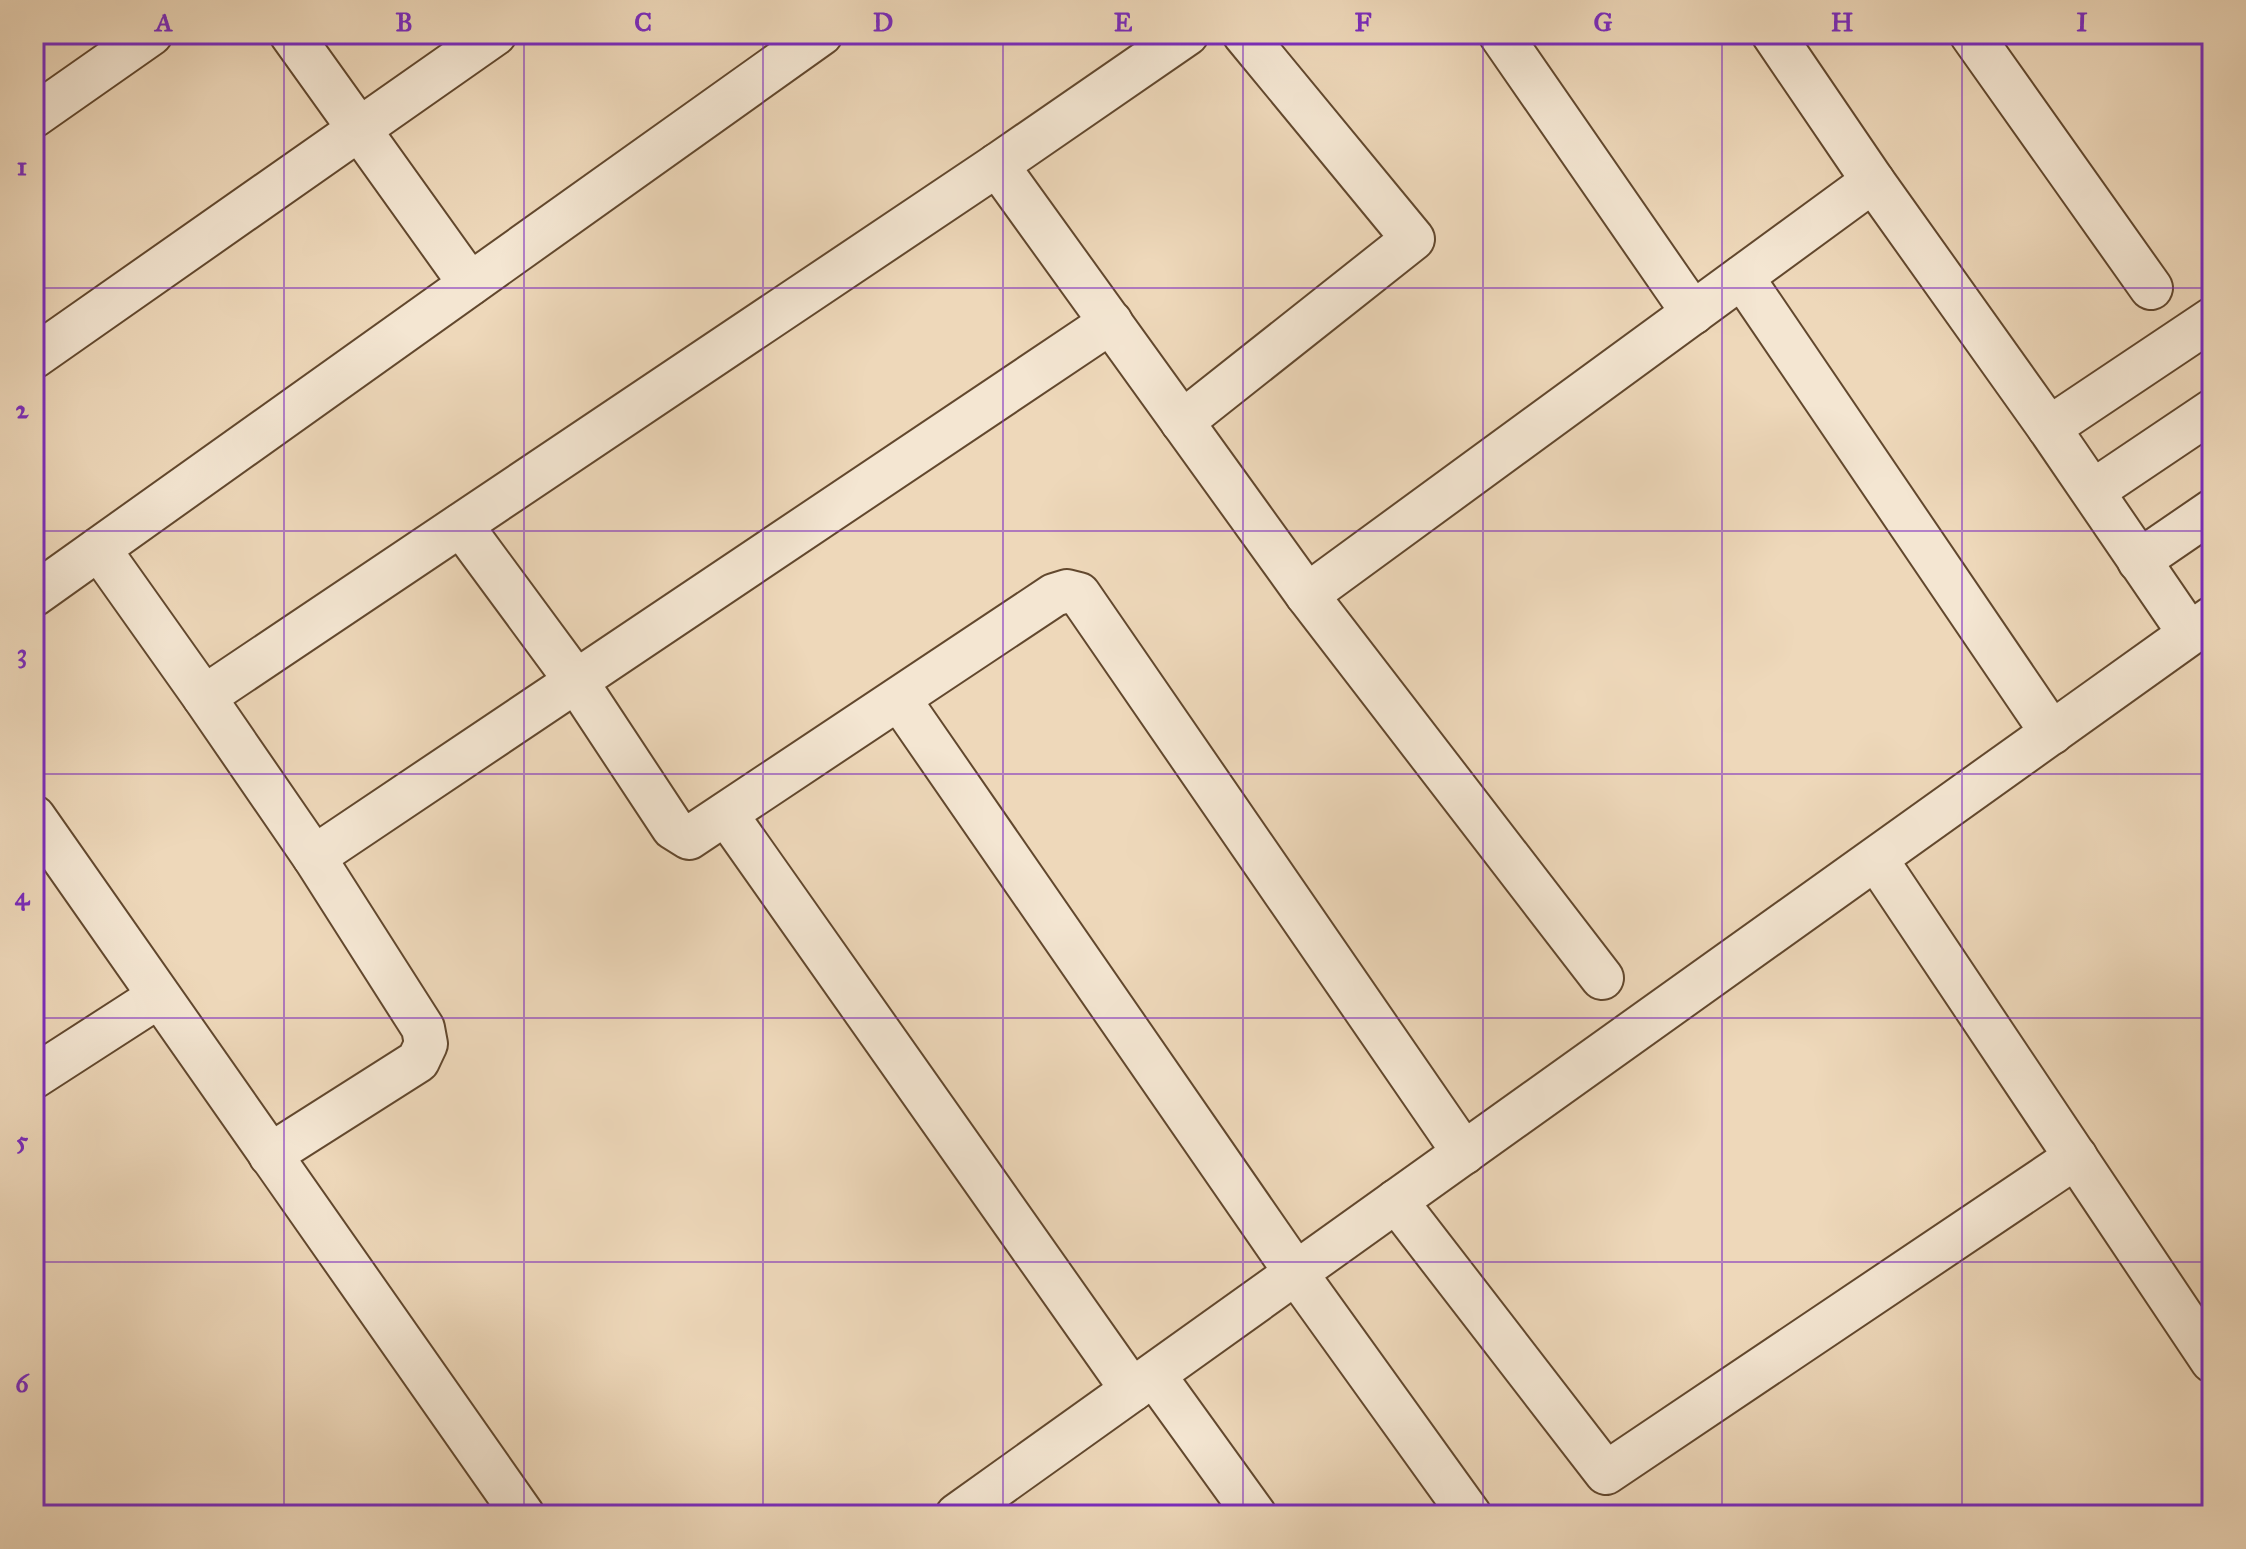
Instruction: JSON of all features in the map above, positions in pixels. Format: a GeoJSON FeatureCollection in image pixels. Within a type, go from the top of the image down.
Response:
{"type":"FeatureCollection","features":[{"type":"Feature","properties":{"kind":"street"},"geometry":{"type":"LineString","coordinates":[[34,116],[151,34]]}},
{"type":"Feature","properties":{"kind":"street"},"geometry":{"type":"LineString","coordinates":[[291,34],[470,284]]}},
{"type":"Feature","properties":{"kind":"street"},"geometry":{"type":"LineString","coordinates":[[34,357],[495,34]]}},
{"type":"Feature","properties":{"kind":"street"},"geometry":{"type":"LineString","coordinates":[[34,595],[821,34]]}},
{"type":"Feature","properties":{"kind":"street"},"geometry":{"type":"LineString","coordinates":[[204,697],[1187,34]]}},
{"type":"Feature","properties":{"kind":"street"},"geometry":{"type":"LineString","coordinates":[[1182,422],[1413,239],[1244,34]]}},
{"type":"Feature","properties":{"kind":"street"},"geometry":{"type":"LineString","coordinates":[[1500,34],[1693,313]]}},
{"type":"Feature","properties":{"kind":"street"},"geometry":{"type":"LineString","coordinates":[[957,1515],[1000,1503],[1143,1382],[2200,625],[2139,561],[1773,34]]}},
{"type":"Feature","properties":{"kind":"street"},"geometry":{"type":"LineString","coordinates":[[1971,34],[2151,288]]}},
{"type":"Feature","properties":{"kind":"street"},"geometry":{"type":"LineString","coordinates":[[997,165],[1307,595],[1602,978]]}},
{"type":"Feature","properties":{"kind":"street"},"geometry":{"type":"LineString","coordinates":[[1307,595],[1873,181]]}},
{"type":"Feature","properties":{"kind":"street"},"geometry":{"type":"LineString","coordinates":[[1742,277],[2052,733]]}},
{"type":"Feature","properties":{"kind":"street"},"geometry":{"type":"LineString","coordinates":[[2049,428],[2212,319]]}},
{"type":"Feature","properties":{"kind":"street"},"geometry":{"type":"LineString","coordinates":[[314,857],[1111,322]]}},
{"type":"Feature","properties":{"kind":"street"},"geometry":{"type":"LineString","coordinates":[[2093,491],[2212,411]]}},
{"type":"Feature","properties":{"kind":"street"},"geometry":{"type":"LineString","coordinates":[[2139,561],[2212,511]]}},
{"type":"Feature","properties":{"kind":"street"},"geometry":{"type":"LineString","coordinates":[[461,525],[576,681],[673,828],[689,838],[1054,595],[1067,591],[1079,594],[1464,1153]]}},
{"type":"Feature","properties":{"kind":"street"},"geometry":{"type":"LineString","coordinates":[[99,549],[314,857],[423,1028],[426,1044],[418,1061],[270,1155]]}},
{"type":"Feature","properties":{"kind":"street"},"geometry":{"type":"LineString","coordinates":[[899,699],[1296,1273],[1470,1515]]}},
{"type":"Feature","properties":{"kind":"street"},"geometry":{"type":"LineString","coordinates":[[726,814],[1143,1382],[1255,1515]]}},
{"type":"Feature","properties":{"kind":"street"},"geometry":{"type":"LineString","coordinates":[[34,817],[523,1515]]}},
{"type":"Feature","properties":{"kind":"street"},"geometry":{"type":"LineString","coordinates":[[1876,859],[2212,1361]]}},
{"type":"Feature","properties":{"kind":"street"},"geometry":{"type":"LineString","coordinates":[[34,1077],[158,997]]}},
{"type":"Feature","properties":{"kind":"street"},"geometry":{"type":"LineString","coordinates":[[1396,1201],[1606,1473],[2076,1157]]}}]}
